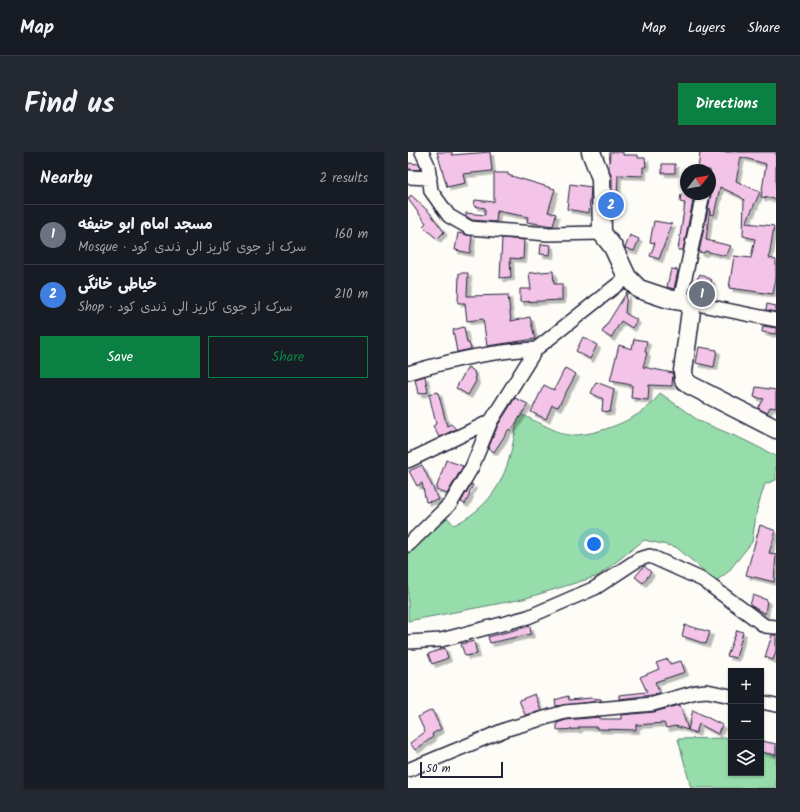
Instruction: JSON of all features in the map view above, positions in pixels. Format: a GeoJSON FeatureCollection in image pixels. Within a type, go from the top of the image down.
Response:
{"type":"FeatureCollection","features":[{"type":"Feature","properties":{"kind":"street"},"geometry":{"type":"LineString","coordinates":[[422,152],[428,165],[431,191],[449,216],[470,228],[548,234],[602,233]]}},
{"type":"Feature","properties":{"kind":"street"},"geometry":{"type":"LineString","coordinates":[[591,152],[601,178],[602,233],[614,247],[627,277],[639,289],[669,299],[776,320]]}},
{"type":"Feature","properties":{"kind":"street"},"geometry":{"type":"LineString","coordinates":[[408,177],[430,178]]}},
{"type":"Feature","properties":{"kind":"street"},"geometry":{"type":"LineString","coordinates":[[701,200],[686,302],[683,371],[684,380],[690,386],[776,429]]}},
{"type":"Feature","properties":{"kind":"street"},"geometry":{"type":"LineString","coordinates":[[408,544],[451,503],[472,467],[491,422],[536,349],[627,277]]}},
{"type":"Feature","properties":{"kind":"street"},"geometry":{"type":"LineString","coordinates":[[408,373],[456,359],[507,350],[536,349]]}},
{"type":"Feature","properties":{"kind":"street"},"geometry":{"type":"LineString","coordinates":[[408,461],[491,422]]}},
{"type":"Feature","properties":{"kind":"street"},"geometry":{"type":"LineString","coordinates":[[408,642],[441,640],[528,617],[595,588],[639,559],[650,556],[703,580],[765,626],[776,627]]}},
{"type":"Feature","properties":{"kind":"street"},"geometry":{"type":"LineString","coordinates":[[408,770],[507,729],[565,712],[653,704],[696,692],[707,691],[728,695]]}},
{"type":"Feature","properties":{"kind":"street"},"geometry":{"type":"LineString","coordinates":[[764,702],[776,704]]}},
{"type":"Feature","properties":{"kind":"green space"},"geometry":{"type":"Polygon","coordinates":[[[660,393],[699,421],[742,439],[776,456],[776,480],[765,484],[757,509],[752,542],[728,572],[716,581],[676,547],[644,540],[598,576],[523,599],[408,621],[408,534],[419,526],[444,514],[454,525],[471,515],[484,504],[494,492],[508,464],[518,413],[564,434],[579,435],[592,433],[620,424],[644,410],[660,393]]]}},
{"type":"Feature","properties":{"kind":"green space"},"geometry":{"type":"Polygon","coordinates":[[[728,738],[728,776],[764,776],[764,745],[776,747],[776,788],[691,788],[678,739],[728,738]]]}},
{"type":"Feature","properties":{"kind":"building"},"geometry":{"type":"Polygon","coordinates":[[[437,152],[452,152],[452,155],[490,152],[492,171],[463,174],[465,183],[447,187],[437,152]]]}},
{"type":"Feature","properties":{"kind":"building"},"geometry":{"type":"Polygon","coordinates":[[[610,152],[623,152],[623,155],[638,155],[638,158],[645,158],[646,167],[643,167],[643,176],[618,175],[617,198],[612,197],[612,178],[609,169],[610,152]]]}},
{"type":"Feature","properties":{"kind":"building"},"geometry":{"type":"Polygon","coordinates":[[[700,152],[776,152],[776,199],[761,197],[766,164],[741,157],[736,181],[760,192],[746,223],[774,226],[769,258],[776,260],[776,278],[773,294],[729,288],[734,256],[751,258],[755,239],[743,236],[744,200],[741,197],[720,187],[714,215],[710,214],[710,208],[706,240],[731,246],[726,256],[705,251],[704,253],[699,252],[710,200],[716,200],[716,164],[699,164],[700,152]]]}},
{"type":"Feature","properties":{"kind":"building"},"geometry":{"type":"Polygon","coordinates":[[[408,163],[419,164],[420,170],[408,169],[408,163]]]}},
{"type":"Feature","properties":{"kind":"building"},"geometry":{"type":"Polygon","coordinates":[[[662,164],[675,164],[675,173],[662,173],[662,164]]]}},
{"type":"Feature","properties":{"kind":"building"},"geometry":{"type":"Polygon","coordinates":[[[494,173],[508,173],[508,175],[555,189],[548,212],[556,214],[553,226],[527,222],[528,217],[497,211],[496,222],[472,220],[466,216],[466,213],[485,215],[485,208],[474,206],[475,200],[494,202],[494,173]]]}},
{"type":"Feature","properties":{"kind":"building"},"geometry":{"type":"Polygon","coordinates":[[[570,184],[591,187],[589,213],[567,209],[570,184]]]}},
{"type":"Feature","properties":{"kind":"building"},"geometry":{"type":"Polygon","coordinates":[[[411,195],[430,213],[444,232],[437,239],[423,226],[426,223],[408,199],[411,195]]]}},
{"type":"Feature","properties":{"kind":"building"},"geometry":{"type":"Polygon","coordinates":[[[680,200],[693,200],[683,250],[678,250],[685,203],[680,202],[680,200]]]}},
{"type":"Feature","properties":{"kind":"building"},"geometry":{"type":"Polygon","coordinates":[[[654,221],[672,224],[659,259],[650,256],[655,243],[650,242],[654,221]]]}},
{"type":"Feature","properties":{"kind":"building"},"geometry":{"type":"Polygon","coordinates":[[[458,233],[472,236],[470,253],[455,250],[458,233]]]}},
{"type":"Feature","properties":{"kind":"building"},"geometry":{"type":"Polygon","coordinates":[[[630,235],[639,239],[634,251],[625,248],[630,235]]]}},
{"type":"Feature","properties":{"kind":"building"},"geometry":{"type":"Polygon","coordinates":[[[502,238],[524,240],[523,259],[510,258],[511,277],[500,278],[502,238]]]}},
{"type":"Feature","properties":{"kind":"building"},"geometry":{"type":"Polygon","coordinates":[[[541,244],[551,245],[550,255],[540,254],[541,244]]]}},
{"type":"Feature","properties":{"kind":"building"},"geometry":{"type":"Polygon","coordinates":[[[671,269],[678,270],[674,289],[667,287],[671,269]]]}},
{"type":"Feature","properties":{"kind":"building"},"geometry":{"type":"Polygon","coordinates":[[[553,271],[554,284],[562,284],[562,300],[520,302],[520,289],[531,289],[529,273],[553,271]]]}},
{"type":"Feature","properties":{"kind":"building"},"geometry":{"type":"Polygon","coordinates":[[[459,273],[468,273],[467,296],[508,295],[511,321],[530,317],[535,339],[487,346],[483,319],[467,321],[465,303],[458,303],[459,273]]]}},
{"type":"Feature","properties":{"kind":"building"},"geometry":{"type":"Polygon","coordinates":[[[700,274],[712,280],[703,297],[691,290],[700,274]]]}},
{"type":"Feature","properties":{"kind":"building"},"geometry":{"type":"Polygon","coordinates":[[[627,292],[625,313],[637,320],[632,328],[621,321],[611,338],[602,332],[627,292]]]}},
{"type":"Feature","properties":{"kind":"building"},"geometry":{"type":"Polygon","coordinates":[[[767,304],[776,306],[776,312],[766,310],[767,304]]]}},
{"type":"Feature","properties":{"kind":"building"},"geometry":{"type":"Polygon","coordinates":[[[763,326],[776,328],[776,334],[762,332],[763,326]]]}},
{"type":"Feature","properties":{"kind":"building"},"geometry":{"type":"Polygon","coordinates":[[[464,327],[467,343],[469,343],[471,349],[457,352],[453,330],[464,327]]]}},
{"type":"Feature","properties":{"kind":"building"},"geometry":{"type":"Polygon","coordinates":[[[583,337],[597,345],[590,359],[576,351],[583,337]]]}},
{"type":"Feature","properties":{"kind":"building"},"geometry":{"type":"Polygon","coordinates":[[[634,339],[647,341],[645,352],[647,353],[643,367],[673,373],[672,386],[649,385],[648,400],[631,398],[632,385],[610,381],[619,345],[632,349],[634,339]]]}},
{"type":"Feature","properties":{"kind":"building"},"geometry":{"type":"Polygon","coordinates":[[[699,347],[717,350],[714,367],[696,363],[699,347]]]}},
{"type":"Feature","properties":{"kind":"building"},"geometry":{"type":"Polygon","coordinates":[[[468,367],[474,371],[476,381],[468,395],[456,388],[468,367]]]}},
{"type":"Feature","properties":{"kind":"building"},"geometry":{"type":"Polygon","coordinates":[[[565,368],[576,374],[558,407],[552,405],[546,419],[531,412],[544,385],[554,390],[565,368]]]}},
{"type":"Feature","properties":{"kind":"building"},"geometry":{"type":"Polygon","coordinates":[[[425,376],[428,392],[418,394],[415,379],[425,376]]]}},
{"type":"Feature","properties":{"kind":"building"},"geometry":{"type":"Polygon","coordinates":[[[596,382],[614,389],[610,412],[602,411],[603,399],[591,393],[596,382]]]}},
{"type":"Feature","properties":{"kind":"building"},"geometry":{"type":"Polygon","coordinates":[[[756,387],[776,390],[776,408],[770,407],[767,413],[758,408],[764,399],[754,397],[756,387]]]}},
{"type":"Feature","properties":{"kind":"building"},"geometry":{"type":"Polygon","coordinates":[[[438,392],[447,426],[451,424],[456,429],[439,437],[433,426],[436,424],[429,394],[438,392]]]}},
{"type":"Feature","properties":{"kind":"building"},"geometry":{"type":"Polygon","coordinates":[[[515,398],[528,404],[511,431],[509,429],[494,452],[488,449],[498,425],[515,398]]]}},
{"type":"Feature","properties":{"kind":"building"},"geometry":{"type":"Polygon","coordinates":[[[446,460],[463,466],[447,494],[436,489],[446,460]]]}},
{"type":"Feature","properties":{"kind":"building"},"geometry":{"type":"Polygon","coordinates":[[[422,465],[439,500],[426,502],[422,483],[417,486],[409,471],[422,465]]]}},
{"type":"Feature","properties":{"kind":"building"},"geometry":{"type":"Polygon","coordinates":[[[471,484],[473,485],[465,504],[461,502],[471,484]]]}},
{"type":"Feature","properties":{"kind":"building"},"geometry":{"type":"Polygon","coordinates":[[[760,525],[776,531],[769,553],[776,554],[774,582],[746,575],[760,525]]]}},
{"type":"Feature","properties":{"kind":"building"},"geometry":{"type":"Polygon","coordinates":[[[644,566],[651,572],[643,583],[635,577],[644,566]]]}},
{"type":"Feature","properties":{"kind":"building"},"geometry":{"type":"Polygon","coordinates":[[[753,595],[767,600],[765,614],[750,605],[753,595]]]}},
{"type":"Feature","properties":{"kind":"building"},"geometry":{"type":"Polygon","coordinates":[[[685,625],[710,632],[706,644],[682,636],[685,625]]]}},
{"type":"Feature","properties":{"kind":"building"},"geometry":{"type":"Polygon","coordinates":[[[530,626],[531,634],[490,643],[488,637],[530,626]]]}},
{"type":"Feature","properties":{"kind":"building"},"geometry":{"type":"Polygon","coordinates":[[[737,630],[743,632],[736,658],[727,656],[737,630]]]}},
{"type":"Feature","properties":{"kind":"building"},"geometry":{"type":"Polygon","coordinates":[[[772,635],[776,635],[776,651],[773,660],[765,657],[772,635]]]}},
{"type":"Feature","properties":{"kind":"building"},"geometry":{"type":"Polygon","coordinates":[[[474,641],[477,654],[465,656],[461,644],[474,641]]]}},
{"type":"Feature","properties":{"kind":"building"},"geometry":{"type":"Polygon","coordinates":[[[445,648],[448,658],[432,664],[428,654],[445,648]]]}},
{"type":"Feature","properties":{"kind":"building"},"geometry":{"type":"Polygon","coordinates":[[[668,659],[670,664],[681,661],[685,672],[655,682],[660,694],[619,699],[619,695],[647,692],[640,677],[659,669],[656,663],[668,659]]]}},
{"type":"Feature","properties":{"kind":"building"},"geometry":{"type":"Polygon","coordinates":[[[535,694],[541,711],[525,715],[519,700],[535,694]]]}},
{"type":"Feature","properties":{"kind":"building"},"geometry":{"type":"Polygon","coordinates":[[[568,696],[569,700],[591,698],[601,699],[601,701],[556,706],[555,700],[568,696]]]}},
{"type":"Feature","properties":{"kind":"building"},"geometry":{"type":"Polygon","coordinates":[[[680,705],[688,730],[675,726],[666,728],[664,723],[636,725],[636,730],[579,727],[579,729],[557,730],[557,723],[566,720],[600,717],[600,719],[621,719],[621,715],[654,712],[680,705]]]}},
{"type":"Feature","properties":{"kind":"building"},"geometry":{"type":"Polygon","coordinates":[[[432,710],[441,729],[432,734],[433,737],[415,750],[410,743],[425,732],[418,717],[432,710]]]}},
{"type":"Feature","properties":{"kind":"building"},"geometry":{"type":"Polygon","coordinates":[[[693,710],[722,725],[718,734],[699,724],[696,733],[688,730],[693,710]]]}},
{"type":"Feature","properties":{"kind":"building"},"geometry":{"type":"Polygon","coordinates":[[[764,741],[776,744],[776,755],[764,753],[764,741]]]}},
{"type":"Feature","properties":{"kind":"place","name":"خیاطی خانگی"},"geometry":{"type":"Point","coordinates":[611,205]}},
{"type":"Feature","properties":{"kind":"place","name":"مسجد امام ابو حنیفه"},"geometry":{"type":"Point","coordinates":[702,294]}}]}
